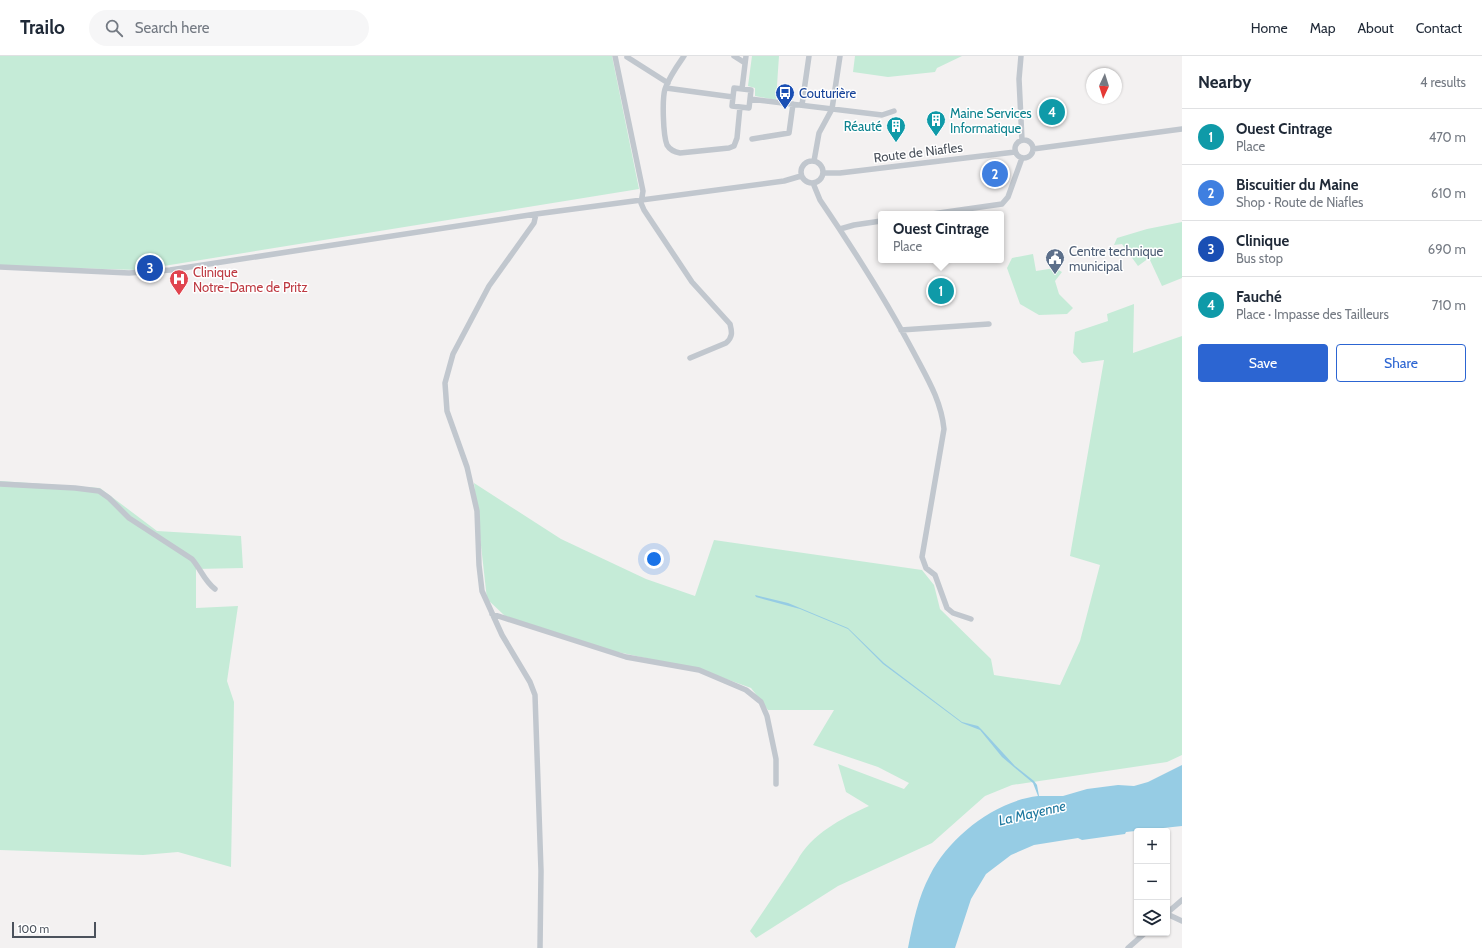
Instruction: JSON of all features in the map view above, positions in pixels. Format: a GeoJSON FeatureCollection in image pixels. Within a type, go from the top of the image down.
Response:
{"type":"FeatureCollection","features":[{"type":"Feature","properties":{"kind":"street"},"geometry":{"type":"LineString","coordinates":[[615,56],[644,190],[642,206],[692,282],[730,324],[732,332],[731,339],[726,343],[690,358]]}},
{"type":"Feature","properties":{"kind":"street"},"geometry":{"type":"LineString","coordinates":[[684,56],[667,85],[663,111],[667,145],[673,152],[680,153],[715,150],[734,146],[738,138],[740,107]]}},
{"type":"Feature","properties":{"kind":"street"},"geometry":{"type":"LineString","coordinates":[[734,56],[745,63]]}},
{"type":"Feature","properties":{"kind":"street"},"geometry":{"type":"LineString","coordinates":[[742,89],[746,56]]}},
{"type":"Feature","properties":{"kind":"street"},"geometry":{"type":"LineString","coordinates":[[802,105],[809,56]]}},
{"type":"Feature","properties":{"kind":"street"},"geometry":{"type":"LineString","coordinates":[[814,161],[819,134],[832,109],[840,56]]}},
{"type":"Feature","properties":{"kind":"street"},"geometry":{"type":"LineString","coordinates":[[1021,56],[1019,79],[1022,140]]}},
{"type":"Feature","properties":{"kind":"street"},"geometry":{"type":"LineString","coordinates":[[627,57],[667,85],[733,96]]}},
{"type":"Feature","properties":{"kind":"street"},"geometry":{"type":"LineString","coordinates":[[734,88],[742,89],[751,90],[749,108],[732,106],[734,88]]}},
{"type":"Feature","properties":{"kind":"street"},"geometry":{"type":"LineString","coordinates":[[750,99],[882,116],[894,111]]}},
{"type":"Feature","properties":{"kind":"street"},"geometry":{"type":"LineString","coordinates":[[752,139],[789,133],[793,104]]}},
{"type":"Feature","properties":{"kind":"street"},"geometry":{"type":"LineString","coordinates":[[1033,149],[1182,129]]}},
{"type":"Feature","properties":{"kind":"street"},"geometry":{"type":"LineString","coordinates":[[1022,140],[1030,142],[1033,149],[1031,155],[1022,158],[1015,152],[1016,144],[1022,140]]}},
{"type":"Feature","properties":{"kind":"street","name":"Route de Niafles"},"geometry":{"type":"LineString","coordinates":[[824,173],[840,173],[1015,152]]}},
{"type":"Feature","properties":{"kind":"street"},"geometry":{"type":"LineString","coordinates":[[953,211],[1002,204],[1008,197],[1022,158]]}},
{"type":"Feature","properties":{"kind":"street"},"geometry":{"type":"LineString","coordinates":[[814,161],[820,164],[824,173],[819,181],[813,183],[806,181],[801,176],[803,165],[814,161]]}},
{"type":"Feature","properties":{"kind":"street"},"geometry":{"type":"LineString","coordinates":[[0,267],[129,273],[170,270],[536,214],[784,181],[801,176]]}},
{"type":"Feature","properties":{"kind":"street"},"geometry":{"type":"LineString","coordinates":[[813,183],[820,200],[840,229],[901,330],[936,396],[942,415],[944,429],[922,557],[926,568],[935,575],[947,608],[952,613],[971,619]]}},
{"type":"Feature","properties":{"kind":"street"},"geometry":{"type":"LineString","coordinates":[[536,214],[534,223],[489,286],[462,335],[453,354],[445,383],[447,411],[467,467],[477,511],[479,565],[482,591],[502,635],[530,682],[535,695],[541,871],[540,948]]}},
{"type":"Feature","properties":{"kind":"street"},"geometry":{"type":"LineString","coordinates":[[840,229],[878,221]]}},
{"type":"Feature","properties":{"kind":"street"},"geometry":{"type":"LineString","coordinates":[[901,330],[989,324]]}},
{"type":"Feature","properties":{"kind":"street"},"geometry":{"type":"LineString","coordinates":[[0,484],[75,488],[99,492],[109,498],[129,518],[192,559],[200,568],[210,586],[215,589]]}},
{"type":"Feature","properties":{"kind":"street"},"geometry":{"type":"LineString","coordinates":[[492,614],[626,657],[699,670],[746,690],[761,702],[767,716],[776,759],[776,784]]}},
{"type":"Feature","properties":{"kind":"street"},"geometry":{"type":"LineString","coordinates":[[1170,911],[1182,900]]}},
{"type":"Feature","properties":{"kind":"street"},"geometry":{"type":"LineString","coordinates":[[1170,915],[1182,921]]}},
{"type":"Feature","properties":{"kind":"street"},"geometry":{"type":"LineString","coordinates":[[1128,948],[1142,936]]}},
{"type":"Feature","properties":{"kind":"green space"},"geometry":{"type":"Polygon","coordinates":[[[0,56],[612,56],[639,189],[139,270],[0,266],[0,56]]]}},
{"type":"Feature","properties":{"kind":"green space"},"geometry":{"type":"Polygon","coordinates":[[[752,56],[779,56],[776,100],[755,96],[755,88],[748,86],[752,56]]]}},
{"type":"Feature","properties":{"kind":"green space"},"geometry":{"type":"Polygon","coordinates":[[[855,56],[962,56],[937,68],[935,72],[888,77],[853,72],[855,56]]]}},
{"type":"Feature","properties":{"kind":"green space"},"geometry":{"type":"Polygon","coordinates":[[[1182,222],[1182,278],[1162,286],[1149,258],[1138,266],[1122,244],[1114,245],[1117,238],[1147,229],[1182,222]]]}},
{"type":"Feature","properties":{"kind":"green space"},"geometry":{"type":"Polygon","coordinates":[[[1033,254],[1036,271],[1055,268],[1062,272],[1055,281],[1059,294],[1073,308],[1067,314],[1039,315],[1020,304],[1007,268],[1012,258],[1033,254]]]}},
{"type":"Feature","properties":{"kind":"green space"},"geometry":{"type":"Polygon","coordinates":[[[1134,304],[1133,353],[1182,336],[1182,755],[1167,762],[1012,785],[985,796],[932,843],[838,886],[756,938],[750,931],[803,851],[828,828],[869,806],[846,792],[838,764],[904,789],[909,783],[878,767],[813,745],[834,710],[768,710],[751,688],[701,670],[613,651],[505,616],[487,599],[474,483],[561,539],[646,579],[695,596],[714,540],[922,570],[934,585],[940,609],[991,659],[994,675],[1060,685],[1080,641],[1100,565],[1070,556],[1104,360],[1082,363],[1073,353],[1075,332],[1108,321],[1107,314],[1134,304]]]}},
{"type":"Feature","properties":{"kind":"green space"},"geometry":{"type":"Polygon","coordinates":[[[0,481],[100,488],[157,531],[241,536],[243,568],[196,569],[196,608],[238,606],[227,681],[234,702],[231,867],[178,852],[143,855],[0,850],[0,481]]]}},
{"type":"Feature","properties":{"kind":"water","name":"La Mayenne"},"geometry":{"type":"Polygon","coordinates":[[[755,595],[788,603],[848,628],[884,663],[962,722],[978,726],[1015,766],[1034,781],[1037,785],[1039,796],[1063,796],[1087,789],[1118,785],[1134,786],[1148,782],[1182,765],[1182,826],[1163,828],[1134,828],[1134,831],[1126,832],[1125,834],[1082,840],[1078,838],[1034,845],[1011,855],[986,874],[971,899],[955,948],[908,948],[922,892],[938,861],[961,835],[990,813],[1022,799],[1038,796],[1033,783],[1002,757],[980,730],[962,723],[883,664],[848,629],[800,609],[756,597],[755,595]]]}},
{"type":"Feature","properties":{"kind":"place","name":"Couturière"},"geometry":{"type":"Point","coordinates":[785,110]}},
{"type":"Feature","properties":{"kind":"place","name":"Fauché"},"geometry":{"type":"Point","coordinates":[1052,112]}},
{"type":"Feature","properties":{"kind":"place","name":"Maine Services Informatique"},"geometry":{"type":"Point","coordinates":[936,137]}},
{"type":"Feature","properties":{"kind":"place","name":"Réauté"},"geometry":{"type":"Point","coordinates":[896,143]}},
{"type":"Feature","properties":{"kind":"place","name":"Biscuitier du Maine"},"geometry":{"type":"Point","coordinates":[995,174]}},
{"type":"Feature","properties":{"kind":"place","name":"Clinique"},"geometry":{"type":"Point","coordinates":[150,268]}},
{"type":"Feature","properties":{"kind":"place","name":"Centre technique municipal"},"geometry":{"type":"Point","coordinates":[1055,275]}},
{"type":"Feature","properties":{"kind":"place","name":"Ouest Cintrage"},"geometry":{"type":"Point","coordinates":[941,291]}},
{"type":"Feature","properties":{"kind":"place","name":"Clinique Notre-Dame de Pritz"},"geometry":{"type":"Point","coordinates":[179,296]}}]}
